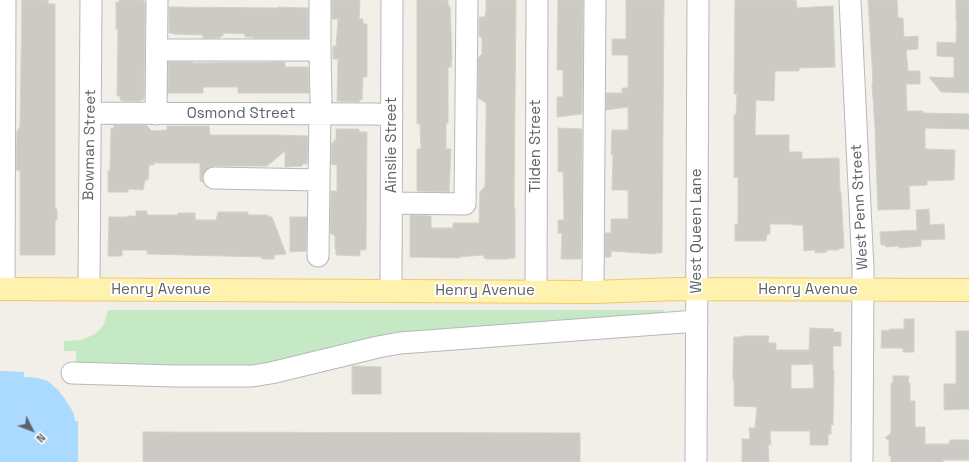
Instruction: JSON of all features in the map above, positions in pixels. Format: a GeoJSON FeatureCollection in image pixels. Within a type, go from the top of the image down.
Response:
{"type":"FeatureCollection","features":[{"type":"Feature","properties":{"kind":"main road","name":"Henry Avenue"},"geometry":{"type":"LineString","coordinates":[[2,289],[593,292],[697,289],[969,290]]}},
{"type":"Feature","properties":{"kind":"street"},"geometry":{"type":"LineString","coordinates":[[2,289],[4,0]]}},
{"type":"Feature","properties":{"kind":"street","name":"Bowman Street"},"geometry":{"type":"LineString","coordinates":[[90,289],[91,0]]}},
{"type":"Feature","properties":{"kind":"street"},"geometry":{"type":"LineString","coordinates":[[156,114],[157,0]]}},
{"type":"Feature","properties":{"kind":"street"},"geometry":{"type":"LineString","coordinates":[[318,256],[320,0]]}},
{"type":"Feature","properties":{"kind":"street","name":"Ainslie Street"},"geometry":{"type":"LineString","coordinates":[[392,0],[392,291]]}},
{"type":"Feature","properties":{"kind":"street"},"geometry":{"type":"LineString","coordinates":[[392,203],[466,204],[467,0]]}},
{"type":"Feature","properties":{"kind":"street","name":"Tilden Street"},"geometry":{"type":"LineString","coordinates":[[536,291],[537,0]]}},
{"type":"Feature","properties":{"kind":"street"},"geometry":{"type":"LineString","coordinates":[[593,292],[594,0]]}},
{"type":"Feature","properties":{"kind":"street","name":"West Queen Lane"},"geometry":{"type":"LineString","coordinates":[[696,462],[698,0]]}},
{"type":"Feature","properties":{"kind":"street","name":"West Penn Street"},"geometry":{"type":"LineString","coordinates":[[850,0],[863,269],[862,462]]}},
{"type":"Feature","properties":{"kind":"street"},"geometry":{"type":"LineString","coordinates":[[157,50],[320,50]]}},
{"type":"Feature","properties":{"kind":"street","name":"Osmond Street"},"geometry":{"type":"LineString","coordinates":[[91,114],[156,114],[320,107],[392,115]]}},
{"type":"Feature","properties":{"kind":"street"},"geometry":{"type":"LineString","coordinates":[[214,178],[319,180]]}},
{"type":"Feature","properties":{"kind":"street"},"geometry":{"type":"LineString","coordinates":[[72,373],[174,376],[252,376],[271,373],[400,343],[697,321]]}},
{"type":"Feature","properties":{"kind":"green space"},"geometry":{"type":"Polygon","coordinates":[[[108,310],[664,310],[663,318],[272,366],[193,370],[76,365],[76,351],[64,351],[64,341],[82,340],[95,334],[103,326],[108,310]]]}},
{"type":"Feature","properties":{"kind":"water"},"geometry":{"type":"Polygon","coordinates":[[[0,371],[24,372],[24,377],[38,378],[48,381],[58,390],[72,410],[75,421],[78,421],[78,462],[0,462],[0,371]]]}},
{"type":"Feature","properties":{"kind":"building"},"geometry":{"type":"Polygon","coordinates":[[[22,0],[48,0],[48,4],[55,4],[55,209],[57,209],[57,220],[55,220],[55,255],[20,255],[20,170],[16,170],[17,131],[20,127],[22,0]]]}},
{"type":"Feature","properties":{"kind":"building"},"geometry":{"type":"Polygon","coordinates":[[[119,0],[144,0],[145,3],[144,100],[141,99],[141,101],[122,101],[120,100],[120,96],[117,96],[118,29],[116,29],[116,2],[119,2],[119,0]]]}},
{"type":"Feature","properties":{"kind":"building"},"geometry":{"type":"Polygon","coordinates":[[[332,0],[360,0],[359,19],[363,19],[363,24],[367,24],[367,77],[363,77],[362,100],[359,100],[359,102],[337,101],[338,59],[333,59],[333,46],[336,46],[338,19],[332,19],[332,0]]]}},
{"type":"Feature","properties":{"kind":"building"},"geometry":{"type":"Polygon","coordinates":[[[417,0],[448,0],[448,6],[450,6],[452,57],[451,67],[448,67],[448,123],[446,123],[446,149],[451,149],[449,192],[417,191],[417,149],[421,149],[420,124],[417,124],[417,0]]]}},
{"type":"Feature","properties":{"kind":"building"},"geometry":{"type":"Polygon","coordinates":[[[486,0],[516,0],[515,258],[486,259],[484,258],[484,255],[459,258],[410,257],[410,215],[431,216],[431,228],[453,228],[453,223],[479,223],[480,192],[485,186],[486,103],[478,98],[478,58],[482,54],[482,38],[479,36],[479,17],[485,17],[486,0]]]}},
{"type":"Feature","properties":{"kind":"building"},"geometry":{"type":"Polygon","coordinates":[[[558,0],[583,0],[582,114],[557,117],[557,97],[563,97],[563,70],[557,70],[558,0]]]}},
{"type":"Feature","properties":{"kind":"building"},"geometry":{"type":"Polygon","coordinates":[[[626,0],[664,0],[662,253],[655,254],[611,251],[611,257],[605,257],[605,233],[611,233],[611,219],[628,219],[628,190],[612,190],[613,155],[611,154],[612,130],[628,130],[628,107],[606,110],[606,93],[622,93],[622,88],[628,88],[628,55],[612,55],[612,39],[626,39],[626,0]]]}},
{"type":"Feature","properties":{"kind":"building"},"geometry":{"type":"Polygon","coordinates":[[[735,0],[796,0],[797,8],[833,6],[835,67],[799,68],[799,71],[775,71],[774,101],[756,100],[755,135],[789,135],[789,152],[802,152],[802,159],[839,158],[844,248],[815,253],[815,250],[804,251],[803,225],[793,224],[770,224],[770,234],[767,234],[766,241],[735,241],[735,224],[738,224],[738,177],[734,178],[734,115],[736,115],[737,94],[734,94],[735,0]]]}},
{"type":"Feature","properties":{"kind":"building"},"geometry":{"type":"Polygon","coordinates":[[[868,0],[897,0],[898,18],[903,18],[904,37],[918,36],[918,49],[906,50],[908,71],[920,71],[920,84],[906,84],[907,111],[923,111],[923,113],[969,114],[969,129],[925,128],[925,149],[955,150],[954,180],[927,181],[927,185],[909,186],[910,209],[878,210],[868,0]]]}},
{"type":"Feature","properties":{"kind":"building"},"geometry":{"type":"Polygon","coordinates":[[[956,0],[969,0],[969,93],[941,92],[929,77],[954,78],[954,57],[937,56],[937,42],[956,43],[956,0]]]}},
{"type":"Feature","properties":{"kind":"building"},"geometry":{"type":"Polygon","coordinates":[[[169,7],[308,8],[308,38],[254,38],[245,37],[245,34],[223,33],[223,36],[220,36],[220,38],[203,38],[203,35],[173,34],[169,33],[169,7]]]}},
{"type":"Feature","properties":{"kind":"building"},"geometry":{"type":"Polygon","coordinates":[[[168,62],[285,62],[285,67],[308,67],[309,93],[238,93],[238,87],[203,87],[203,93],[168,93],[168,62]]]}},
{"type":"Feature","properties":{"kind":"building"},"geometry":{"type":"Polygon","coordinates":[[[114,125],[146,125],[152,131],[167,130],[167,126],[209,126],[210,135],[308,136],[307,164],[302,164],[302,166],[285,167],[285,151],[267,166],[209,167],[204,172],[202,177],[203,182],[200,181],[200,163],[154,163],[154,165],[149,165],[148,180],[145,180],[143,190],[128,189],[128,192],[108,192],[111,128],[114,128],[114,125]]]}},
{"type":"Feature","properties":{"kind":"building"},"geometry":{"type":"Polygon","coordinates":[[[558,128],[582,129],[581,259],[561,259],[562,233],[558,233],[558,220],[564,220],[563,172],[558,172],[558,128]]]}},
{"type":"Feature","properties":{"kind":"building"},"geometry":{"type":"Polygon","coordinates":[[[336,129],[359,129],[359,132],[367,132],[366,250],[360,250],[360,256],[336,255],[335,236],[330,233],[331,191],[337,191],[337,165],[331,164],[332,143],[336,140],[336,129]]]}},
{"type":"Feature","properties":{"kind":"building"},"geometry":{"type":"Polygon","coordinates":[[[929,209],[930,225],[944,224],[945,239],[921,240],[921,246],[899,248],[899,246],[886,247],[886,245],[881,245],[880,232],[917,230],[916,210],[929,209]]]}},
{"type":"Feature","properties":{"kind":"building"},"geometry":{"type":"Polygon","coordinates":[[[136,211],[147,211],[147,215],[178,215],[178,213],[195,213],[195,220],[216,220],[218,212],[248,212],[248,215],[268,215],[268,217],[272,217],[286,254],[274,255],[274,259],[262,259],[262,257],[147,254],[147,250],[122,250],[122,256],[108,256],[109,217],[136,216],[136,211]]]}},
{"type":"Feature","properties":{"kind":"building"},"geometry":{"type":"Polygon","coordinates":[[[290,217],[307,217],[306,251],[290,252],[290,217]]]}},
{"type":"Feature","properties":{"kind":"building"},"geometry":{"type":"Polygon","coordinates":[[[904,319],[914,319],[914,352],[903,352],[903,348],[881,348],[882,330],[889,331],[889,329],[904,329],[904,319]]]}},
{"type":"Feature","properties":{"kind":"building"},"geometry":{"type":"Polygon","coordinates":[[[810,328],[834,329],[833,332],[841,332],[841,346],[833,346],[833,425],[831,425],[831,434],[828,434],[828,445],[810,445],[810,431],[770,431],[771,445],[768,445],[769,462],[742,462],[742,439],[750,439],[749,428],[755,428],[757,407],[734,406],[734,337],[769,336],[768,343],[776,343],[776,350],[809,350],[810,328]],[[813,364],[791,365],[791,389],[814,388],[813,364]]]}},
{"type":"Feature","properties":{"kind":"building"},"geometry":{"type":"Polygon","coordinates":[[[956,331],[969,331],[969,409],[944,410],[944,384],[956,384],[956,331]]]}},
{"type":"Feature","properties":{"kind":"building"},"geometry":{"type":"Polygon","coordinates":[[[352,366],[381,367],[381,394],[352,394],[352,366]]]}},
{"type":"Feature","properties":{"kind":"building"},"geometry":{"type":"Polygon","coordinates":[[[893,376],[909,376],[908,383],[910,383],[910,401],[915,401],[915,427],[925,427],[925,444],[949,444],[950,440],[969,440],[969,460],[943,460],[943,462],[891,462],[891,457],[889,455],[889,440],[885,438],[891,433],[891,383],[893,383],[893,376]]]}},
{"type":"Feature","properties":{"kind":"building"},"geometry":{"type":"Polygon","coordinates":[[[143,432],[580,433],[580,462],[143,462],[143,432]]]}}]}
